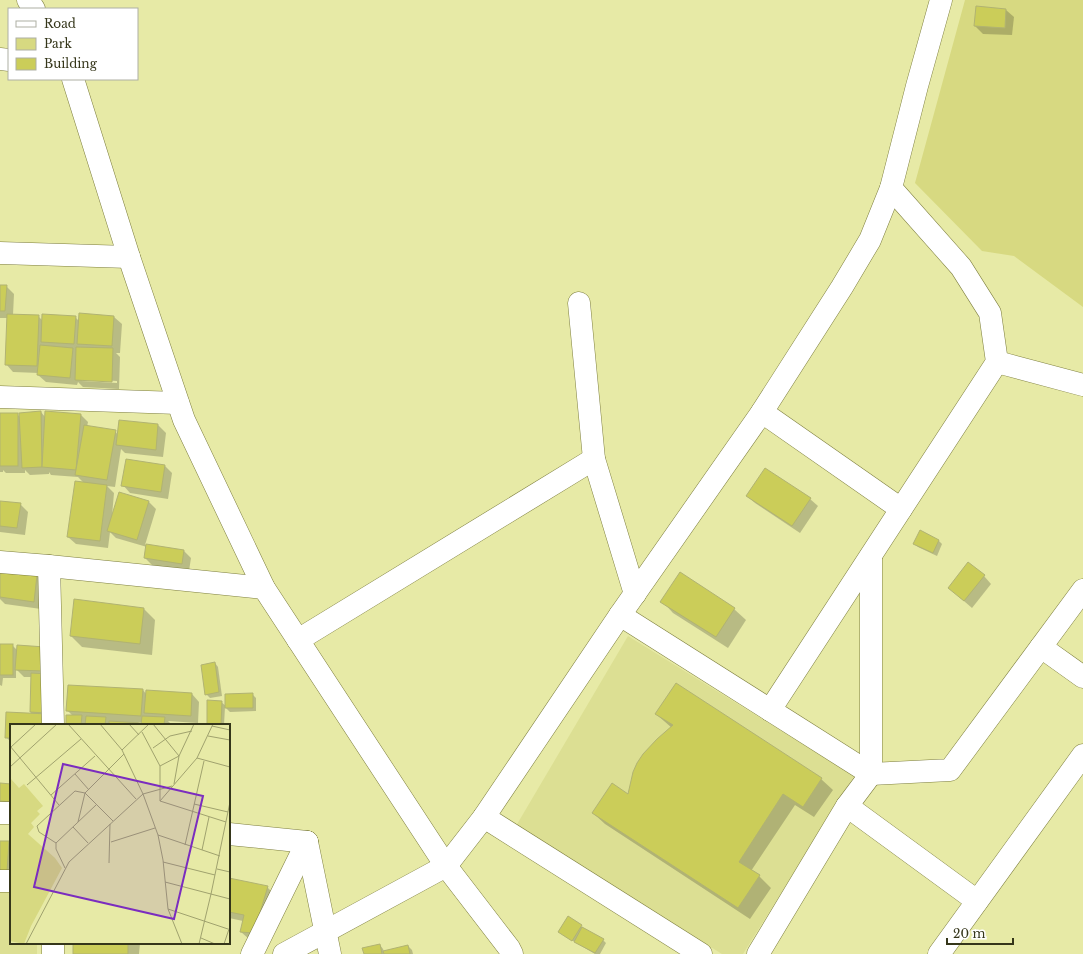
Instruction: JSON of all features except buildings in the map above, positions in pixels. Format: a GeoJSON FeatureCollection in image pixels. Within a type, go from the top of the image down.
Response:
{"type":"FeatureCollection","features":[{"type":"Feature","properties":{"kind":"street"},"geometry":{"type":"LineString","coordinates":[[284,954],[446,866],[484,817],[620,615],[762,412],[842,287],[870,240],[891,188],[941,0]]}},
{"type":"Feature","properties":{"kind":"street"},"geometry":{"type":"LineString","coordinates":[[73,80],[184,420],[264,588],[446,866],[509,948],[512,954]]}},
{"type":"Feature","properties":{"kind":"street"},"geometry":{"type":"LineString","coordinates":[[770,710],[997,362],[990,313],[961,266],[891,188]]}},
{"type":"Feature","properties":{"kind":"street"},"geometry":{"type":"LineString","coordinates":[[0,253],[130,257]]}},
{"type":"Feature","properties":{"kind":"street"},"geometry":{"type":"LineString","coordinates":[[579,303],[594,459],[635,594]]}},
{"type":"Feature","properties":{"kind":"street"},"geometry":{"type":"LineString","coordinates":[[997,362],[1083,385]]}},
{"type":"Feature","properties":{"kind":"street"},"geometry":{"type":"LineString","coordinates":[[0,397],[178,403]]}},
{"type":"Feature","properties":{"kind":"street"},"geometry":{"type":"LineString","coordinates":[[762,412],[901,509]]}},
{"type":"Feature","properties":{"kind":"street"},"geometry":{"type":"LineString","coordinates":[[298,640],[594,459]]}},
{"type":"Feature","properties":{"kind":"street"},"geometry":{"type":"LineString","coordinates":[[758,954],[847,806],[871,774],[871,556]]}},
{"type":"Feature","properties":{"kind":"street"},"geometry":{"type":"LineString","coordinates":[[0,562],[264,588]]}},
{"type":"Feature","properties":{"kind":"street"},"geometry":{"type":"LineString","coordinates":[[49,566],[53,724]]}},
{"type":"Feature","properties":{"kind":"street"},"geometry":{"type":"LineString","coordinates":[[620,615],[871,774],[950,770],[1083,590]]}},
{"type":"Feature","properties":{"kind":"street"},"geometry":{"type":"LineString","coordinates":[[1041,646],[1083,677]]}},
{"type":"Feature","properties":{"kind":"street"},"geometry":{"type":"LineString","coordinates":[[939,954],[1083,755]]}},
{"type":"Feature","properties":{"kind":"street"},"geometry":{"type":"LineString","coordinates":[[847,806],[978,901]]}},
{"type":"Feature","properties":{"kind":"street"},"geometry":{"type":"LineString","coordinates":[[484,817],[702,954]]}},
{"type":"Feature","properties":{"kind":"street"},"geometry":{"type":"LineString","coordinates":[[230,834],[307,842]]}},
{"type":"Feature","properties":{"kind":"street"},"geometry":{"type":"LineString","coordinates":[[307,842],[330,954]]}},
{"type":"Feature","properties":{"kind":"street"},"geometry":{"type":"LineString","coordinates":[[252,954],[307,842]]}},
{"type":"Feature","properties":{"kind":"shaded area"},"geometry":{"type":"Polygon","coordinates":[[[628,636],[854,776],[743,954],[722,954],[516,826],[628,636]]]}},
{"type":"Feature","properties":{"kind":"shaded area"},"geometry":{"type":"Polygon","coordinates":[[[0,892],[10,892],[10,944],[37,944],[37,954],[0,954],[0,892]]]}},
{"type":"Feature","properties":{"kind":"green space"},"geometry":{"type":"Polygon","coordinates":[[[965,0],[1083,0],[1083,307],[1014,256],[982,251],[915,183],[965,0]]]}}]}
